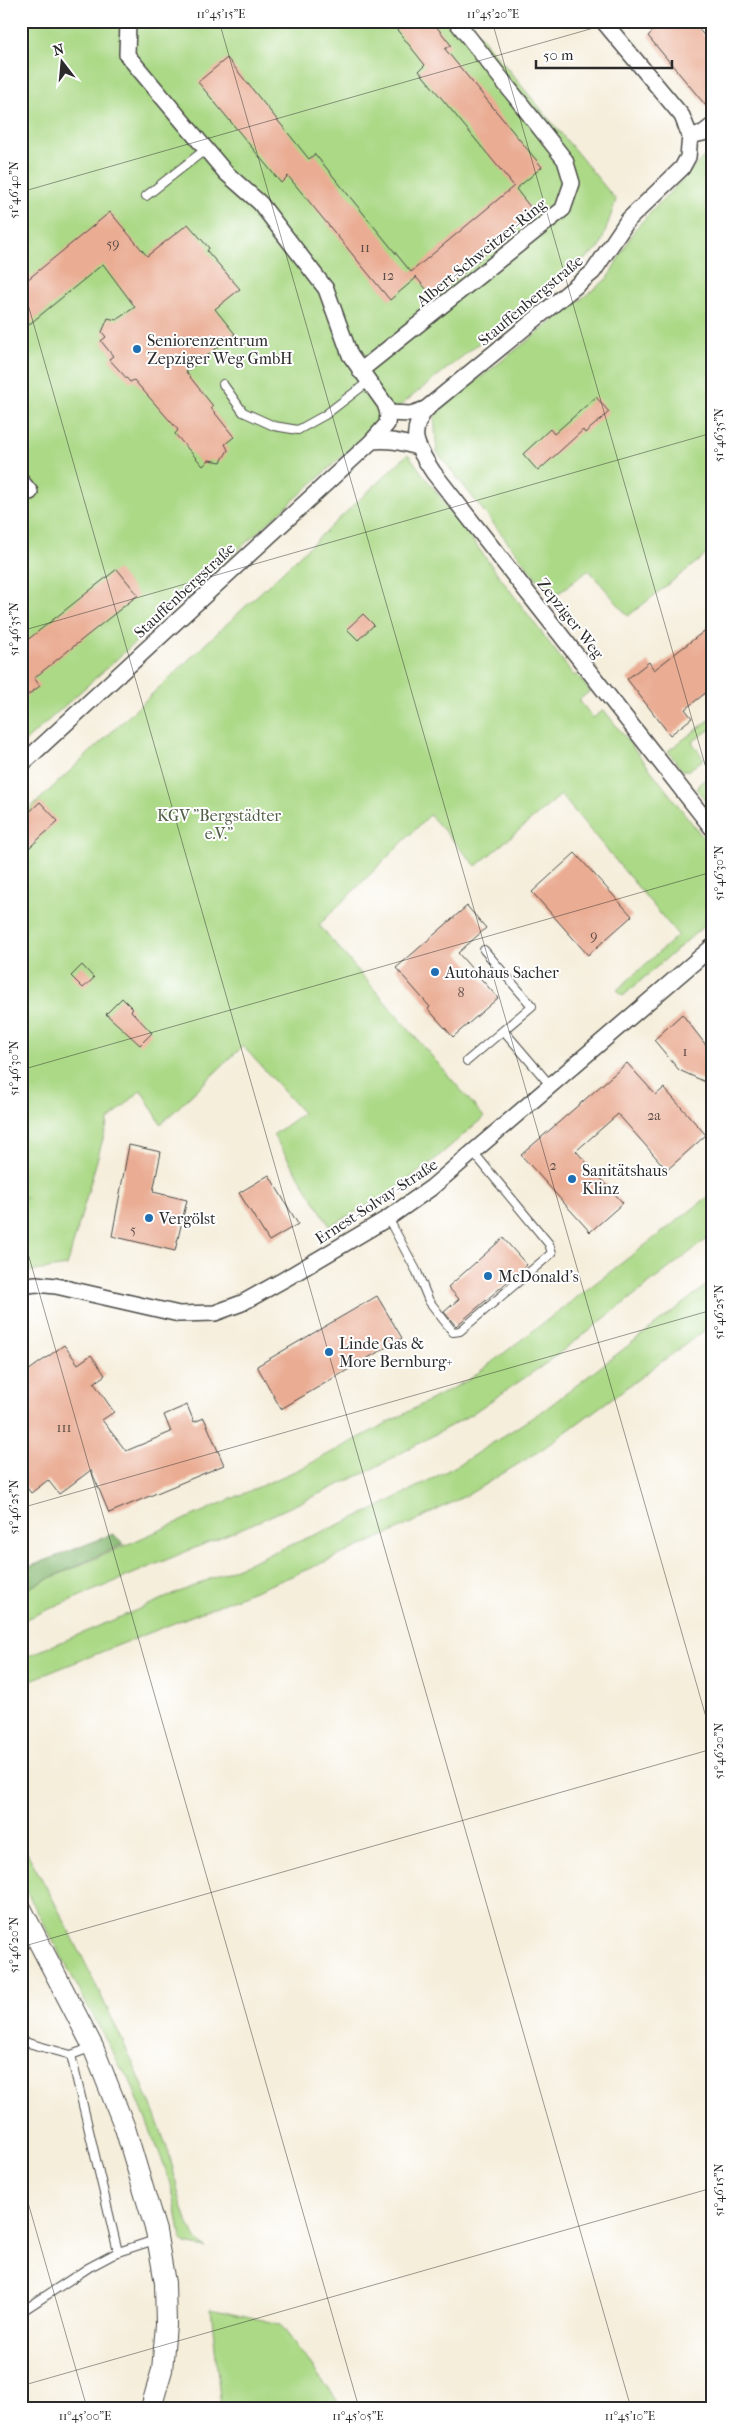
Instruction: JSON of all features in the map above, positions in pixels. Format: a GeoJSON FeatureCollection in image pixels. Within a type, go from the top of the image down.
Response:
{"type":"FeatureCollection","features":[{"type":"Feature","properties":{"kind":"main road"},"geometry":{"type":"LineString","coordinates":[[21,1908],[93,2047],[132,2152],[158,2239],[165,2283],[166,2316],[162,2370],[151,2408]]}},
{"type":"Feature","properties":{"kind":"street"},"geometry":{"type":"LineString","coordinates":[[128,21],[127,56],[226,173],[260,203],[319,277],[326,289],[344,343],[364,377],[385,404],[387,418]]}},
{"type":"Feature","properties":{"kind":"street","name":"Albert-Schweitzer-Ring"},"geometry":{"type":"LineString","coordinates":[[364,377],[563,209],[572,183],[565,160],[456,21]]}},
{"type":"Feature","properties":{"kind":"street"},"geometry":{"type":"LineString","coordinates":[[603,21],[682,116],[690,136],[703,133],[712,126]]}},
{"type":"Feature","properties":{"kind":"street","name":"Stauffenbergstraße"},"geometry":{"type":"LineString","coordinates":[[416,426],[420,417],[428,408],[593,272],[628,220],[682,168],[691,147],[690,136]]}},
{"type":"Feature","properties":{"kind":"street","name":"Stauffenbergstraße"},"geometry":{"type":"LineString","coordinates":[[21,765],[372,441],[387,418],[411,414],[428,408]]}},
{"type":"Feature","properties":{"kind":"street","name":"Zepziger Weg"},"geometry":{"type":"LineString","coordinates":[[416,426],[414,437],[417,447],[433,472],[712,828]]}},
{"type":"Feature","properties":{"kind":"street"},"geometry":{"type":"LineString","coordinates":[[372,441],[386,439],[401,441],[417,447]]}},
{"type":"Feature","properties":{"kind":"street","name":"Ernest-Solvay-Straße"},"geometry":{"type":"LineString","coordinates":[[21,1286],[36,1284],[56,1286],[179,1314],[215,1313],[250,1299],[388,1218],[431,1188],[474,1154],[712,947]]}},
{"type":"Feature","properties":{"kind":"lane"},"geometry":{"type":"LineString","coordinates":[[146,196],[206,149]]}},
{"type":"Feature","properties":{"kind":"lane"},"geometry":{"type":"LineString","coordinates":[[223,384],[243,412],[274,426],[298,430],[325,415],[364,377]]}},
{"type":"Feature","properties":{"kind":"lane"},"geometry":{"type":"LineString","coordinates":[[467,1061],[532,1006],[484,950]]}},
{"type":"Feature","properties":{"kind":"lane"},"geometry":{"type":"LineString","coordinates":[[504,1031],[551,1086]]}},
{"type":"Feature","properties":{"kind":"lane"},"geometry":{"type":"LineString","coordinates":[[388,1218],[417,1272],[429,1301],[453,1332],[460,1331],[552,1253],[549,1244],[474,1154]]}},
{"type":"Feature","properties":{"kind":"lane"},"geometry":{"type":"LineString","coordinates":[[21,2041],[71,2056],[93,2047]]}},
{"type":"Feature","properties":{"kind":"lane"},"geometry":{"type":"LineString","coordinates":[[71,2056],[118,2252]]}},
{"type":"Feature","properties":{"kind":"lane"},"geometry":{"type":"LineString","coordinates":[[21,2312],[88,2268],[118,2252],[158,2239]]}},
{"type":"Feature","properties":{"kind":"green space"},"geometry":{"type":"Polygon","coordinates":[[[21,21],[468,21],[616,200],[600,247],[386,417],[21,745],[21,21]]]}},
{"type":"Feature","properties":{"kind":"green space"},"geometry":{"type":"Polygon","coordinates":[[[712,148],[712,550],[628,616],[589,570],[552,598],[437,452],[434,417],[449,402],[607,279],[635,229],[712,148]]]}},
{"type":"Feature","properties":{"kind":"green space","name":"KGV \"Bergstädter e.V.\""},"geometry":{"type":"Polygon","coordinates":[[[408,454],[574,676],[576,674],[590,691],[579,700],[593,718],[604,710],[712,849],[712,919],[623,996],[617,990],[678,935],[561,795],[476,866],[430,815],[319,925],[484,1117],[433,1161],[390,1193],[330,1226],[273,1135],[303,1113],[243,1046],[161,1124],[141,1090],[108,1121],[67,1266],[21,1273],[21,1203],[27,1197],[21,1202],[21,817],[408,454]]]}},
{"type":"Feature","properties":{"kind":"green space"},"geometry":{"type":"Polygon","coordinates":[[[712,718],[712,728],[692,742],[704,759],[689,770],[682,770],[668,751],[712,718]]]}},
{"type":"Feature","properties":{"kind":"green space"},"geometry":{"type":"Polygon","coordinates":[[[712,774],[712,809],[697,789],[699,784],[712,774]]]}},
{"type":"Feature","properties":{"kind":"green space"},"geometry":{"type":"Polygon","coordinates":[[[712,1194],[712,1235],[548,1362],[470,1415],[367,1472],[266,1518],[21,1621],[21,1591],[302,1468],[470,1379],[712,1194]]]}},
{"type":"Feature","properties":{"kind":"green space"},"geometry":{"type":"Polygon","coordinates":[[[712,1281],[712,1325],[541,1450],[471,1493],[393,1532],[292,1576],[21,1684],[21,1659],[371,1511],[460,1464],[547,1408],[712,1281]]]}},
{"type":"Feature","properties":{"kind":"green space"},"geometry":{"type":"Polygon","coordinates":[[[113,1534],[124,1544],[21,1591],[21,1570],[113,1534]]]}},
{"type":"Feature","properties":{"kind":"green space"},"geometry":{"type":"Polygon","coordinates":[[[21,1843],[83,1958],[128,2053],[153,2110],[171,2159],[185,2216],[198,2240],[206,2248],[186,2244],[181,2239],[174,2198],[165,2167],[129,2078],[121,2068],[21,1881],[21,1843]]]}},
{"type":"Feature","properties":{"kind":"green space"},"geometry":{"type":"Polygon","coordinates":[[[211,2308],[280,2324],[343,2408],[221,2408],[211,2308]]]}},
{"type":"Feature","properties":{"kind":"building"},"geometry":{"type":"Polygon","coordinates":[[[390,21],[432,21],[451,45],[445,49],[542,167],[516,189],[534,212],[434,298],[415,276],[416,278],[390,300],[288,176],[281,183],[198,82],[227,58],[309,159],[315,154],[411,272],[514,186],[419,71],[425,65],[390,21]]]}},
{"type":"Feature","properties":{"kind":"building"},"geometry":{"type":"Polygon","coordinates":[[[650,21],[692,21],[712,45],[712,113],[648,36],[656,28],[650,21]]]}},
{"type":"Feature","properties":{"kind":"building","name":"Seniorenzentrum Zepziger Weg GmbH"},"geometry":{"type":"Polygon","coordinates":[[[110,212],[147,256],[188,224],[209,248],[207,251],[240,289],[215,309],[235,334],[186,372],[213,406],[211,408],[234,437],[225,444],[228,450],[221,462],[209,460],[203,466],[175,434],[178,430],[134,380],[130,382],[109,359],[113,356],[101,341],[106,337],[102,332],[108,318],[116,320],[135,307],[103,264],[21,331],[21,285],[110,212]]]}},
{"type":"Feature","properties":{"kind":"building"},"geometry":{"type":"Polygon","coordinates":[[[596,397],[609,412],[585,433],[583,430],[538,471],[523,454],[550,429],[554,434],[596,397]]]}},
{"type":"Feature","properties":{"kind":"building"},"geometry":{"type":"Polygon","coordinates":[[[117,569],[138,595],[34,678],[40,686],[21,700],[21,645],[117,569]]]}},
{"type":"Feature","properties":{"kind":"building"},"geometry":{"type":"Polygon","coordinates":[[[363,614],[374,625],[358,640],[347,629],[363,614]]]}},
{"type":"Feature","properties":{"kind":"building"},"geometry":{"type":"Polygon","coordinates":[[[712,625],[712,688],[685,709],[692,718],[670,735],[627,679],[649,662],[654,670],[712,625]]]}},
{"type":"Feature","properties":{"kind":"building"},"geometry":{"type":"Polygon","coordinates":[[[40,802],[58,821],[28,849],[21,841],[21,820],[40,802]]]}},
{"type":"Feature","properties":{"kind":"building"},"geometry":{"type":"Polygon","coordinates":[[[575,853],[632,916],[588,955],[532,892],[575,853]]]}},
{"type":"Feature","properties":{"kind":"building","name":"Autohaus Sacher"},"geometry":{"type":"Polygon","coordinates":[[[467,906],[486,928],[458,953],[498,998],[453,1037],[396,968],[467,906]]]}},
{"type":"Feature","properties":{"kind":"building"},"geometry":{"type":"Polygon","coordinates":[[[82,965],[94,978],[83,988],[71,976],[82,965]]]}},
{"type":"Feature","properties":{"kind":"building"},"geometry":{"type":"Polygon","coordinates":[[[122,998],[133,1009],[131,1011],[152,1033],[140,1045],[106,1014],[122,998]]]}},
{"type":"Feature","properties":{"kind":"building"},"geometry":{"type":"Polygon","coordinates":[[[682,1014],[712,1053],[712,1085],[679,1070],[654,1040],[682,1014]]]}},
{"type":"Feature","properties":{"kind":"building"},"geometry":{"type":"Polygon","coordinates":[[[627,1063],[656,1095],[664,1088],[706,1135],[667,1170],[618,1114],[576,1151],[623,1203],[590,1232],[521,1155],[627,1063]]]}},
{"type":"Feature","properties":{"kind":"building","name":"Vergölst"},"geometry":{"type":"Polygon","coordinates":[[[129,1145],[161,1152],[153,1192],[187,1200],[175,1251],[112,1236],[129,1145]]]}},
{"type":"Feature","properties":{"kind":"building"},"geometry":{"type":"Polygon","coordinates":[[[269,1175],[298,1224],[269,1241],[239,1193],[269,1175]]]}},
{"type":"Feature","properties":{"kind":"building","name":"McDonald's"},"geometry":{"type":"Polygon","coordinates":[[[503,1238],[527,1265],[456,1326],[444,1312],[459,1299],[448,1287],[503,1238]]]}},
{"type":"Feature","properties":{"kind":"building","name":"Linde Gas & More Bernburg+"},"geometry":{"type":"Polygon","coordinates":[[[377,1296],[402,1338],[281,1409],[257,1366],[377,1296]]]}},
{"type":"Feature","properties":{"kind":"building"},"geometry":{"type":"Polygon","coordinates":[[[64,1345],[78,1364],[91,1355],[105,1375],[94,1383],[114,1412],[102,1420],[126,1451],[171,1432],[164,1415],[187,1405],[194,1422],[204,1418],[224,1465],[109,1513],[91,1470],[59,1494],[48,1480],[31,1493],[21,1480],[21,1376],[64,1345]]]}},
{"type":"Feature","properties":{"kind":"place","name":"Seniorenzentrum Zepziger Weg GmbH"},"geometry":{"type":"Point","coordinates":[137,349]}},
{"type":"Feature","properties":{"kind":"place","name":"Autohaus Sacher"},"geometry":{"type":"Point","coordinates":[435,972]}},
{"type":"Feature","properties":{"kind":"place","name":"Sanitätshaus Klinz"},"geometry":{"type":"Point","coordinates":[572,1179]}},
{"type":"Feature","properties":{"kind":"place","name":"Vergölst"},"geometry":{"type":"Point","coordinates":[149,1218]}},
{"type":"Feature","properties":{"kind":"place","name":"McDonald's"},"geometry":{"type":"Point","coordinates":[488,1276]}},
{"type":"Feature","properties":{"kind":"place","name":"Linde Gas & More Bernburg+"},"geometry":{"type":"Point","coordinates":[329,1352]}}]}
